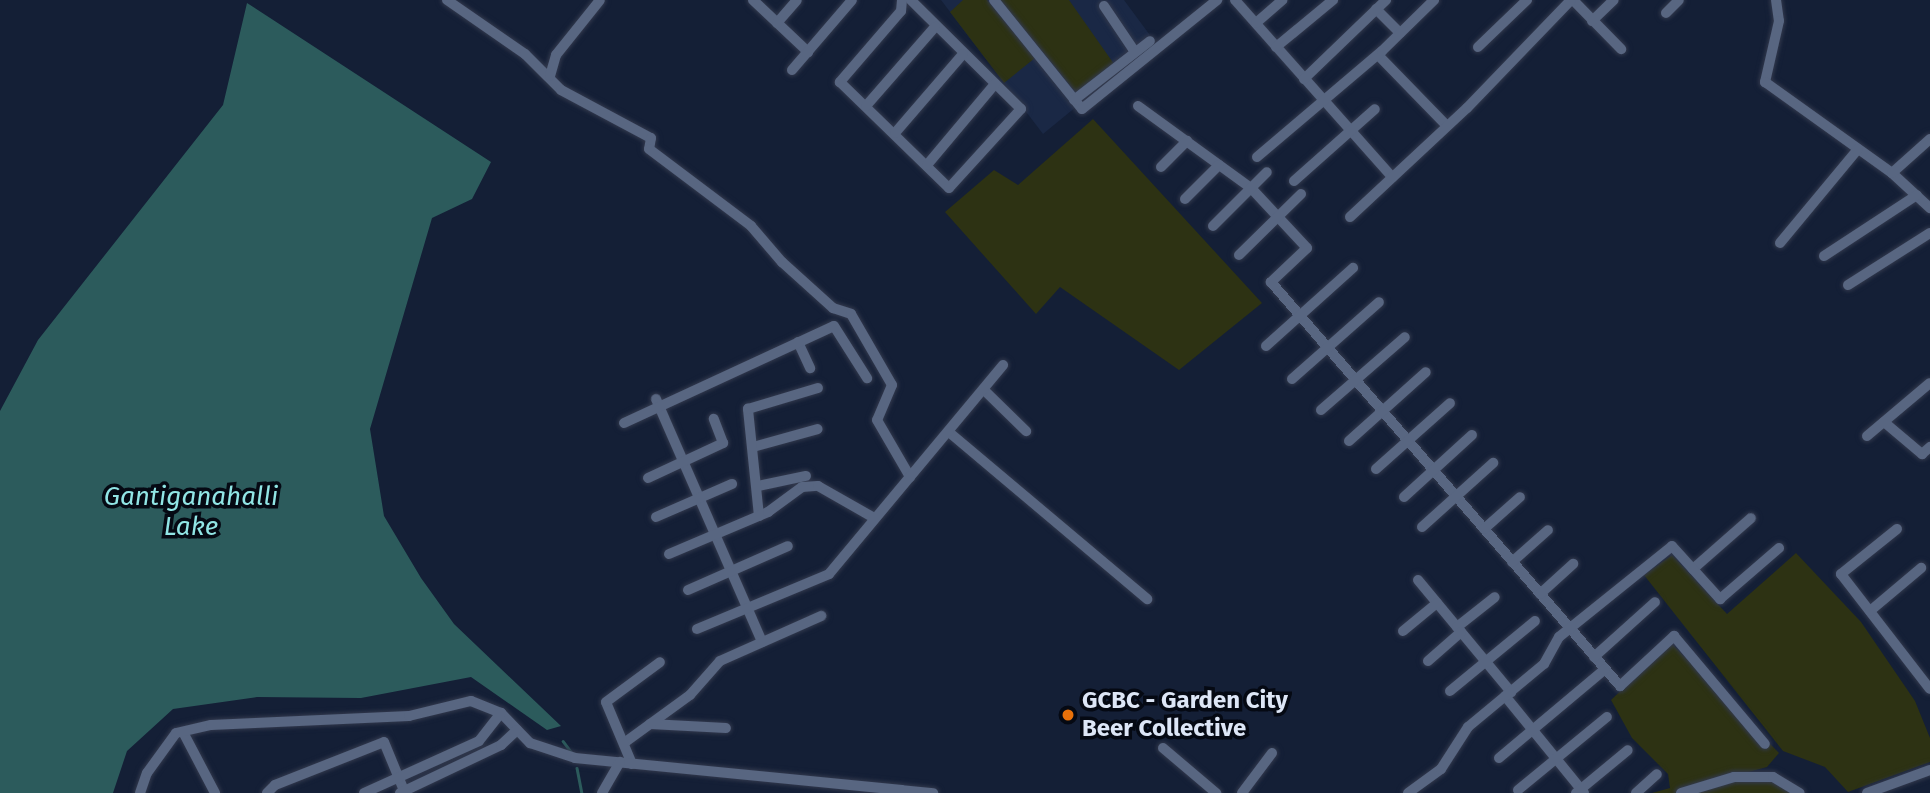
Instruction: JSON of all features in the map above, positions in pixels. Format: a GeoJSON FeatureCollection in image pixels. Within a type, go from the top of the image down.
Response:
{"type":"FeatureCollection","features":[{"type":"Feature","properties":{"kind":"street"},"geometry":{"type":"LineString","coordinates":[[447,0],[550,76],[561,90],[651,138],[649,149],[751,226],[782,262],[833,308],[851,314],[892,385],[877,419],[910,477]]}},
{"type":"Feature","properties":{"kind":"street"},"geometry":{"type":"LineString","coordinates":[[550,76],[556,55],[600,0]]}},
{"type":"Feature","properties":{"kind":"street"},"geometry":{"type":"LineString","coordinates":[[753,0],[808,52]]}},
{"type":"Feature","properties":{"kind":"street"},"geometry":{"type":"LineString","coordinates":[[777,23],[797,0]]}},
{"type":"Feature","properties":{"kind":"street"},"geometry":{"type":"LineString","coordinates":[[792,70],[852,0]]}},
{"type":"Feature","properties":{"kind":"street"},"geometry":{"type":"LineString","coordinates":[[902,0],[901,11],[840,82],[949,188],[1021,109],[935,27],[911,0]]}},
{"type":"Feature","properties":{"kind":"street"},"geometry":{"type":"LineString","coordinates":[[993,0],[1082,109],[1217,0]]}},
{"type":"Feature","properties":{"kind":"street"},"geometry":{"type":"LineString","coordinates":[[1236,0],[1392,177]]}},
{"type":"Feature","properties":{"kind":"street"},"geometry":{"type":"LineString","coordinates":[[1256,23],[1282,0]]}},
{"type":"Feature","properties":{"kind":"street"},"geometry":{"type":"LineString","coordinates":[[1276,47],[1334,0]]}},
{"type":"Feature","properties":{"kind":"street"},"geometry":{"type":"LineString","coordinates":[[1304,79],[1386,0]]}},
{"type":"Feature","properties":{"kind":"street"},"geometry":{"type":"LineString","coordinates":[[1257,157],[1378,54],[1433,0]]}},
{"type":"Feature","properties":{"kind":"street"},"geometry":{"type":"LineString","coordinates":[[1478,47],[1527,0]]}},
{"type":"Feature","properties":{"kind":"street"},"geometry":{"type":"LineString","coordinates":[[1350,217],[1447,126],[1572,0],[1621,49]]}},
{"type":"Feature","properties":{"kind":"street"},"geometry":{"type":"LineString","coordinates":[[1592,21],[1614,0]]}},
{"type":"Feature","properties":{"kind":"street"},"geometry":{"type":"LineString","coordinates":[[1666,13],[1679,0]]}},
{"type":"Feature","properties":{"kind":"street"},"geometry":{"type":"LineString","coordinates":[[1776,0],[1779,21],[1765,82],[1892,173],[1930,208]]}},
{"type":"Feature","properties":{"kind":"street"},"geometry":{"type":"LineString","coordinates":[[1104,6],[1135,52]]}},
{"type":"Feature","properties":{"kind":"street"},"geometry":{"type":"LineString","coordinates":[[1376,9],[1400,33]]}},
{"type":"Feature","properties":{"kind":"street"},"geometry":{"type":"LineString","coordinates":[[866,106],[935,27]]}},
{"type":"Feature","properties":{"kind":"street"},"geometry":{"type":"LineString","coordinates":[[1074,100],[1150,41]]}},
{"type":"Feature","properties":{"kind":"street"},"geometry":{"type":"LineString","coordinates":[[895,133],[963,54]]}},
{"type":"Feature","properties":{"kind":"street"},"geometry":{"type":"LineString","coordinates":[[1378,54],[1447,126]]}},
{"type":"Feature","properties":{"kind":"street"},"geometry":{"type":"LineString","coordinates":[[927,165],[995,84]]}},
{"type":"Feature","properties":{"kind":"street"},"geometry":{"type":"LineString","coordinates":[[1138,106],[1251,188],[1307,248],[1271,282],[1620,686],[1674,636],[1765,744]]}},
{"type":"Feature","properties":{"kind":"street"},"geometry":{"type":"LineString","coordinates":[[1294,181],[1375,109]]}},
{"type":"Feature","properties":{"kind":"street"},"geometry":{"type":"LineString","coordinates":[[1892,173],[1930,139]]}},
{"type":"Feature","properties":{"kind":"street"},"geometry":{"type":"LineString","coordinates":[[1161,167],[1187,141]]}},
{"type":"Feature","properties":{"kind":"street"},"geometry":{"type":"LineString","coordinates":[[1780,243],[1858,149]]}},
{"type":"Feature","properties":{"kind":"street"},"geometry":{"type":"LineString","coordinates":[[1185,199],[1219,164]]}},
{"type":"Feature","properties":{"kind":"street"},"geometry":{"type":"LineString","coordinates":[[1213,226],[1267,172]]}},
{"type":"Feature","properties":{"kind":"street"},"geometry":{"type":"LineString","coordinates":[[1239,255],[1301,194]]}},
{"type":"Feature","properties":{"kind":"street"},"geometry":{"type":"LineString","coordinates":[[1824,256],[1917,195]]}},
{"type":"Feature","properties":{"kind":"street"},"geometry":{"type":"LineString","coordinates":[[1847,285],[1930,233]]}},
{"type":"Feature","properties":{"kind":"street"},"geometry":{"type":"LineString","coordinates":[[1266,346],[1353,268]]}},
{"type":"Feature","properties":{"kind":"street"},"geometry":{"type":"LineString","coordinates":[[1292,379],[1379,302]]}},
{"type":"Feature","properties":{"kind":"street"},"geometry":{"type":"LineString","coordinates":[[624,423],[657,403],[834,326],[867,378]]}},
{"type":"Feature","properties":{"kind":"street"},"geometry":{"type":"LineString","coordinates":[[1321,410],[1405,337]]}},
{"type":"Feature","properties":{"kind":"street"},"geometry":{"type":"LineString","coordinates":[[798,342],[810,368]]}},
{"type":"Feature","properties":{"kind":"street"},"geometry":{"type":"LineString","coordinates":[[697,629],[829,574],[874,518],[950,433],[1003,365]]}},
{"type":"Feature","properties":{"kind":"street"},"geometry":{"type":"LineString","coordinates":[[1349,441],[1426,372]]}},
{"type":"Feature","properties":{"kind":"street"},"geometry":{"type":"LineString","coordinates":[[1867,436],[1930,383]]}},
{"type":"Feature","properties":{"kind":"street"},"geometry":{"type":"LineString","coordinates":[[759,516],[748,408],[818,387]]}},
{"type":"Feature","properties":{"kind":"street"},"geometry":{"type":"LineString","coordinates":[[984,390],[1026,431]]}},
{"type":"Feature","properties":{"kind":"street"},"geometry":{"type":"LineString","coordinates":[[657,403],[762,642]]}},
{"type":"Feature","properties":{"kind":"street"},"geometry":{"type":"LineString","coordinates":[[1376,469],[1450,403]]}},
{"type":"Feature","properties":{"kind":"street"},"geometry":{"type":"LineString","coordinates":[[649,478],[723,443],[714,419]]}},
{"type":"Feature","properties":{"kind":"street"},"geometry":{"type":"LineString","coordinates":[[1884,422],[1922,454],[1930,447]]}},
{"type":"Feature","properties":{"kind":"street"},"geometry":{"type":"LineString","coordinates":[[753,447],[818,429]]}},
{"type":"Feature","properties":{"kind":"street"},"geometry":{"type":"LineString","coordinates":[[950,433],[1147,599]]}},
{"type":"Feature","properties":{"kind":"street"},"geometry":{"type":"LineString","coordinates":[[1404,497],[1472,435]]}},
{"type":"Feature","properties":{"kind":"street"},"geometry":{"type":"LineString","coordinates":[[1422,527],[1493,463]]}},
{"type":"Feature","properties":{"kind":"street"},"geometry":{"type":"LineString","coordinates":[[758,486],[806,476]]}},
{"type":"Feature","properties":{"kind":"street"},"geometry":{"type":"LineString","coordinates":[[656,517],[732,484]]}},
{"type":"Feature","properties":{"kind":"street"},"geometry":{"type":"LineString","coordinates":[[669,554],[759,516],[802,487],[818,486],[874,518]]}},
{"type":"Feature","properties":{"kind":"street"},"geometry":{"type":"LineString","coordinates":[[1484,529],[1520,497]]}},
{"type":"Feature","properties":{"kind":"street"},"geometry":{"type":"LineString","coordinates":[[1693,569],[1751,518]]}},
{"type":"Feature","properties":{"kind":"street"},"geometry":{"type":"LineString","coordinates":[[1897,529],[1841,574],[1930,689]]}},
{"type":"Feature","properties":{"kind":"street"},"geometry":{"type":"LineString","coordinates":[[1512,562],[1548,530]]}},
{"type":"Feature","properties":{"kind":"street"},"geometry":{"type":"LineString","coordinates":[[688,590],[788,546]]}},
{"type":"Feature","properties":{"kind":"street"},"geometry":{"type":"LineString","coordinates":[[1408,793],[1441,769],[1468,727],[1544,664],[1559,637],[1672,546],[1720,599],[1779,548]]}},
{"type":"Feature","properties":{"kind":"street"},"geometry":{"type":"LineString","coordinates":[[1540,594],[1573,564]]}},
{"type":"Feature","properties":{"kind":"street"},"geometry":{"type":"LineString","coordinates":[[1870,611],[1921,568]]}},
{"type":"Feature","properties":{"kind":"street"},"geometry":{"type":"LineString","coordinates":[[1418,580],[1486,662],[1580,792],[1628,750]]}},
{"type":"Feature","properties":{"kind":"street"},"geometry":{"type":"LineString","coordinates":[[1428,661],[1495,597]]}},
{"type":"Feature","properties":{"kind":"street"},"geometry":{"type":"LineString","coordinates":[[1594,657],[1655,602]]}},
{"type":"Feature","properties":{"kind":"street"},"geometry":{"type":"LineString","coordinates":[[1403,631],[1437,603]]}},
{"type":"Feature","properties":{"kind":"street"},"geometry":{"type":"LineString","coordinates":[[624,743],[690,695],[720,661],[821,616]]}},
{"type":"Feature","properties":{"kind":"street"},"geometry":{"type":"LineString","coordinates":[[1450,691],[1535,621]]}},
{"type":"Feature","properties":{"kind":"street"},"geometry":{"type":"LineString","coordinates":[[632,764],[607,702],[660,663]]}},
{"type":"Feature","properties":{"kind":"street"},"geometry":{"type":"LineString","coordinates":[[1499,758],[1605,669]]}},
{"type":"Feature","properties":{"kind":"street"},"geometry":{"type":"LineString","coordinates":[[140,793],[147,773],[176,733],[211,725],[410,716],[471,701],[501,713],[517,730],[547,752],[632,764],[933,793]]}},
{"type":"Feature","properties":{"kind":"street"},"geometry":{"type":"LineString","coordinates":[[364,793],[479,741],[501,713]]}},
{"type":"Feature","properties":{"kind":"street"},"geometry":{"type":"LineString","coordinates":[[1518,790],[1607,717]]}},
{"type":"Feature","properties":{"kind":"street"},"geometry":{"type":"LineString","coordinates":[[650,724],[726,728]]}},
{"type":"Feature","properties":{"kind":"street"},"geometry":{"type":"LineString","coordinates":[[267,793],[275,785],[384,742],[400,778],[403,792],[500,745],[517,730]]}},
{"type":"Feature","properties":{"kind":"street"},"geometry":{"type":"LineString","coordinates":[[183,732],[215,793]]}},
{"type":"Feature","properties":{"kind":"street"},"geometry":{"type":"LineString","coordinates":[[1163,748],[1216,793]]}},
{"type":"Feature","properties":{"kind":"street"},"geometry":{"type":"LineString","coordinates":[[1242,793],[1272,753]]}},
{"type":"Feature","properties":{"kind":"street"},"geometry":{"type":"LineString","coordinates":[[602,793],[620,762]]}},
{"type":"Feature","properties":{"kind":"street"},"geometry":{"type":"LineString","coordinates":[[1636,793],[1657,774]]}},
{"type":"Feature","properties":{"kind":"street"},"geometry":{"type":"LineString","coordinates":[[1870,792],[1899,788],[1928,774]]}},
{"type":"Feature","properties":{"kind":"street"},"geometry":{"type":"LineString","coordinates":[[1681,793],[1734,777],[1773,777],[1800,793]]}},
{"type":"Feature","properties":{"kind":"shaded area"},"geometry":{"type":"Polygon","coordinates":[[[941,0],[1124,0],[1155,42],[1043,134],[941,0]]]}},
{"type":"Feature","properties":{"kind":"shaded area"},"geometry":{"type":"Polygon","coordinates":[[[963,0],[987,0],[1035,58],[1004,83],[950,12],[963,0]]]}},
{"type":"Feature","properties":{"kind":"shaded area"},"geometry":{"type":"Polygon","coordinates":[[[1000,0],[1069,0],[1114,64],[1077,94],[1000,0]]]}},
{"type":"Feature","properties":{"kind":"shaded area"},"geometry":{"type":"Polygon","coordinates":[[[1093,119],[1262,303],[1179,370],[1060,287],[1036,314],[945,212],[994,170],[1018,185],[1093,119]]]}},
{"type":"Feature","properties":{"kind":"shaded area"},"geometry":{"type":"Polygon","coordinates":[[[1796,553],[1861,622],[1915,701],[1930,738],[1930,762],[1848,792],[1825,767],[1783,751],[1644,575],[1672,555],[1727,614],[1796,553]]]}},
{"type":"Feature","properties":{"kind":"shaded area"},"geometry":{"type":"Polygon","coordinates":[[[1671,643],[1779,753],[1767,767],[1715,781],[1773,777],[1800,793],[1652,793],[1670,788],[1668,774],[1632,738],[1611,700],[1671,643]]]}},
{"type":"Feature","properties":{"kind":"water","name":"Gantiganahalli Lake"},"geometry":{"type":"Polygon","coordinates":[[[247,3],[491,162],[472,199],[432,218],[370,429],[384,516],[421,578],[454,624],[561,726],[547,730],[471,677],[361,698],[257,697],[173,709],[127,751],[113,793],[0,793],[0,411],[38,340],[223,105],[247,3]]]}},
{"type":"Feature","properties":{"kind":"waterway"},"geometry":{"type":"LineString","coordinates":[[563,741],[572,753]]}},
{"type":"Feature","properties":{"kind":"waterway"},"geometry":{"type":"LineString","coordinates":[[577,768],[582,793]]}},
{"type":"Feature","properties":{"kind":"place","name":"GCBC - Garden City Beer Collective"},"geometry":{"type":"Point","coordinates":[1068,715]}}]}
